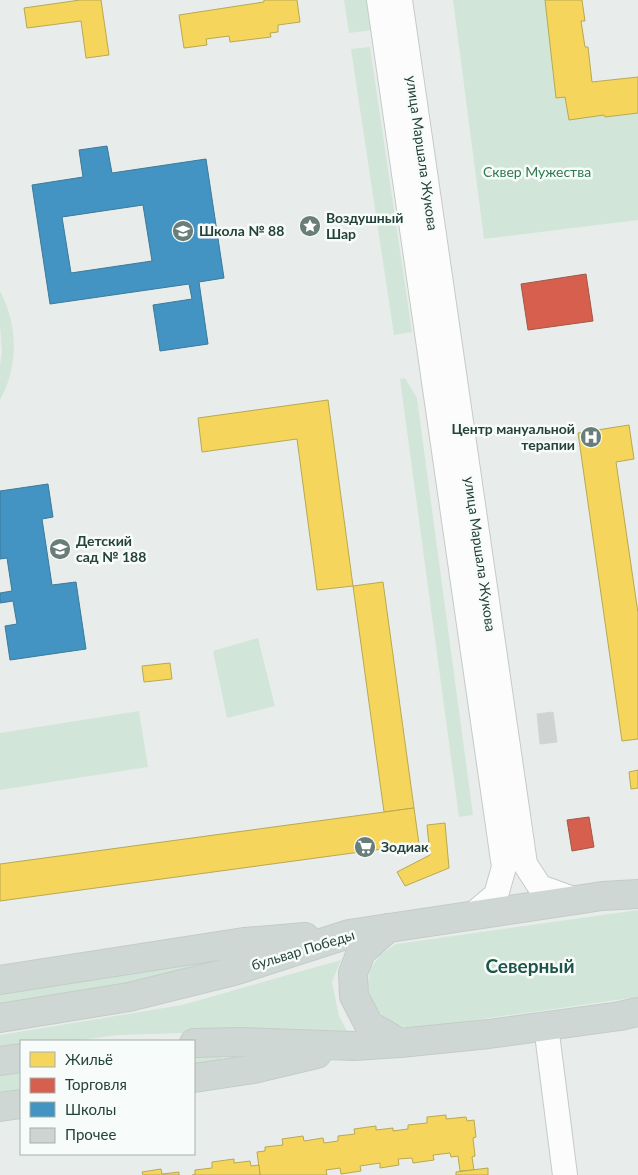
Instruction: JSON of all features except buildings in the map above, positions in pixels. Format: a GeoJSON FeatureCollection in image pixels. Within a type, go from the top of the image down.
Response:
{"type":"FeatureCollection","features":[{"type":"Feature","properties":{"kind":"main road","name":"бульвар Победы"},"geometry":{"type":"LineString","coordinates":[[0,1018],[139,994],[234,971],[349,934],[602,896],[638,894]]}},
{"type":"Feature","properties":{"kind":"main road"},"geometry":{"type":"LineString","coordinates":[[388,928],[361,952],[353,973],[354,996],[369,1025],[400,1043]]}},
{"type":"Feature","properties":{"kind":"main road"},"geometry":{"type":"LineString","coordinates":[[0,980],[244,942],[349,934]]}},
{"type":"Feature","properties":{"kind":"main road"},"geometry":{"type":"LineString","coordinates":[[195,1043],[239,1042],[354,1046],[400,1043],[489,1034],[638,1012]]}},
{"type":"Feature","properties":{"kind":"main road"},"geometry":{"type":"LineString","coordinates":[[195,1078],[254,1069],[354,1046]]}},
{"type":"Feature","properties":{"kind":"main road"},"geometry":{"type":"LineString","coordinates":[[0,1060],[20,1058]]}},
{"type":"Feature","properties":{"kind":"main road"},"geometry":{"type":"LineString","coordinates":[[0,1107],[20,1104]]}},
{"type":"Feature","properties":{"kind":"street","name":"улица Маршала Жукова"},"geometry":{"type":"LineString","coordinates":[[379,0],[504,867],[496,895],[471,916]]}},
{"type":"Feature","properties":{"kind":"street","name":"улица Маршала Жукова"},"geometry":{"type":"LineString","coordinates":[[400,0],[525,864],[540,888],[576,900]]}},
{"type":"Feature","properties":{"kind":"street"},"geometry":{"type":"LineString","coordinates":[[546,1026],[565,1175]]}},
{"type":"Feature","properties":{"kind":"green space"},"geometry":{"type":"Polygon","coordinates":[[[344,0],[368,0],[373,30],[349,33],[344,0]]]}},
{"type":"Feature","properties":{"kind":"green space","name":"Сквер Мужества"},"geometry":{"type":"Polygon","coordinates":[[[453,0],[545,0],[556,97],[565,97],[569,120],[638,113],[638,220],[484,239],[453,0]]]}},
{"type":"Feature","properties":{"kind":"green space"},"geometry":{"type":"Polygon","coordinates":[[[370,47],[412,332],[394,335],[351,49],[370,47]]]}},
{"type":"Feature","properties":{"kind":"green space"},"geometry":{"type":"Polygon","coordinates":[[[0,291],[10,318],[14,346],[11,373],[0,400],[2,352],[0,291]]]}},
{"type":"Feature","properties":{"kind":"green space"},"geometry":{"type":"Polygon","coordinates":[[[405,378],[417,398],[473,815],[459,817],[400,379],[405,378]]]}},
{"type":"Feature","properties":{"kind":"green space"},"geometry":{"type":"Polygon","coordinates":[[[258,638],[275,706],[227,718],[213,651],[258,638]]]}},
{"type":"Feature","properties":{"kind":"green space"},"geometry":{"type":"Polygon","coordinates":[[[139,711],[148,767],[0,790],[0,733],[139,711]]]}},
{"type":"Feature","properties":{"kind":"green space"},"geometry":{"type":"Polygon","coordinates":[[[638,910],[638,997],[412,1029],[392,1023],[376,1010],[368,989],[370,969],[380,955],[396,944],[638,910]]]}},
{"type":"Feature","properties":{"kind":"green space"},"geometry":{"type":"Polygon","coordinates":[[[235,957],[127,985],[0,1004],[0,988],[235,957]]]}},
{"type":"Feature","properties":{"kind":"green space"},"geometry":{"type":"Polygon","coordinates":[[[341,960],[332,982],[339,1016],[349,1035],[186,1033],[119,1035],[81,1040],[20,1040],[20,1048],[0,1051],[0,1035],[182,1005],[341,960]]]}},
{"type":"Feature","properties":{"kind":"green space"},"geometry":{"type":"Polygon","coordinates":[[[195,1055],[216,1055],[223,1059],[215,1063],[195,1066],[195,1055]]]}},
{"type":"Feature","properties":{"kind":"green space"},"geometry":{"type":"Polygon","coordinates":[[[20,1069],[20,1090],[0,1093],[0,1072],[20,1069]]]}},
{"type":"Feature","properties":{"kind":"place","name":"Воздушный Шар"},"geometry":{"type":"Point","coordinates":[310,226]}},
{"type":"Feature","properties":{"kind":"place","name":"Школа № 88"},"geometry":{"type":"Point","coordinates":[183,231]}},
{"type":"Feature","properties":{"kind":"place","name":"Центр мануальной терапии"},"geometry":{"type":"Point","coordinates":[591,437]}},
{"type":"Feature","properties":{"kind":"place","name":"Детский сад № 188"},"geometry":{"type":"Point","coordinates":[60,549]}},
{"type":"Feature","properties":{"kind":"place","name":"Зодиак"},"geometry":{"type":"Point","coordinates":[365,847]}},
{"type":"Feature","properties":{"kind":"district","name":"Северный"},"geometry":{"type":"Point","coordinates":[530,966]}}]}
